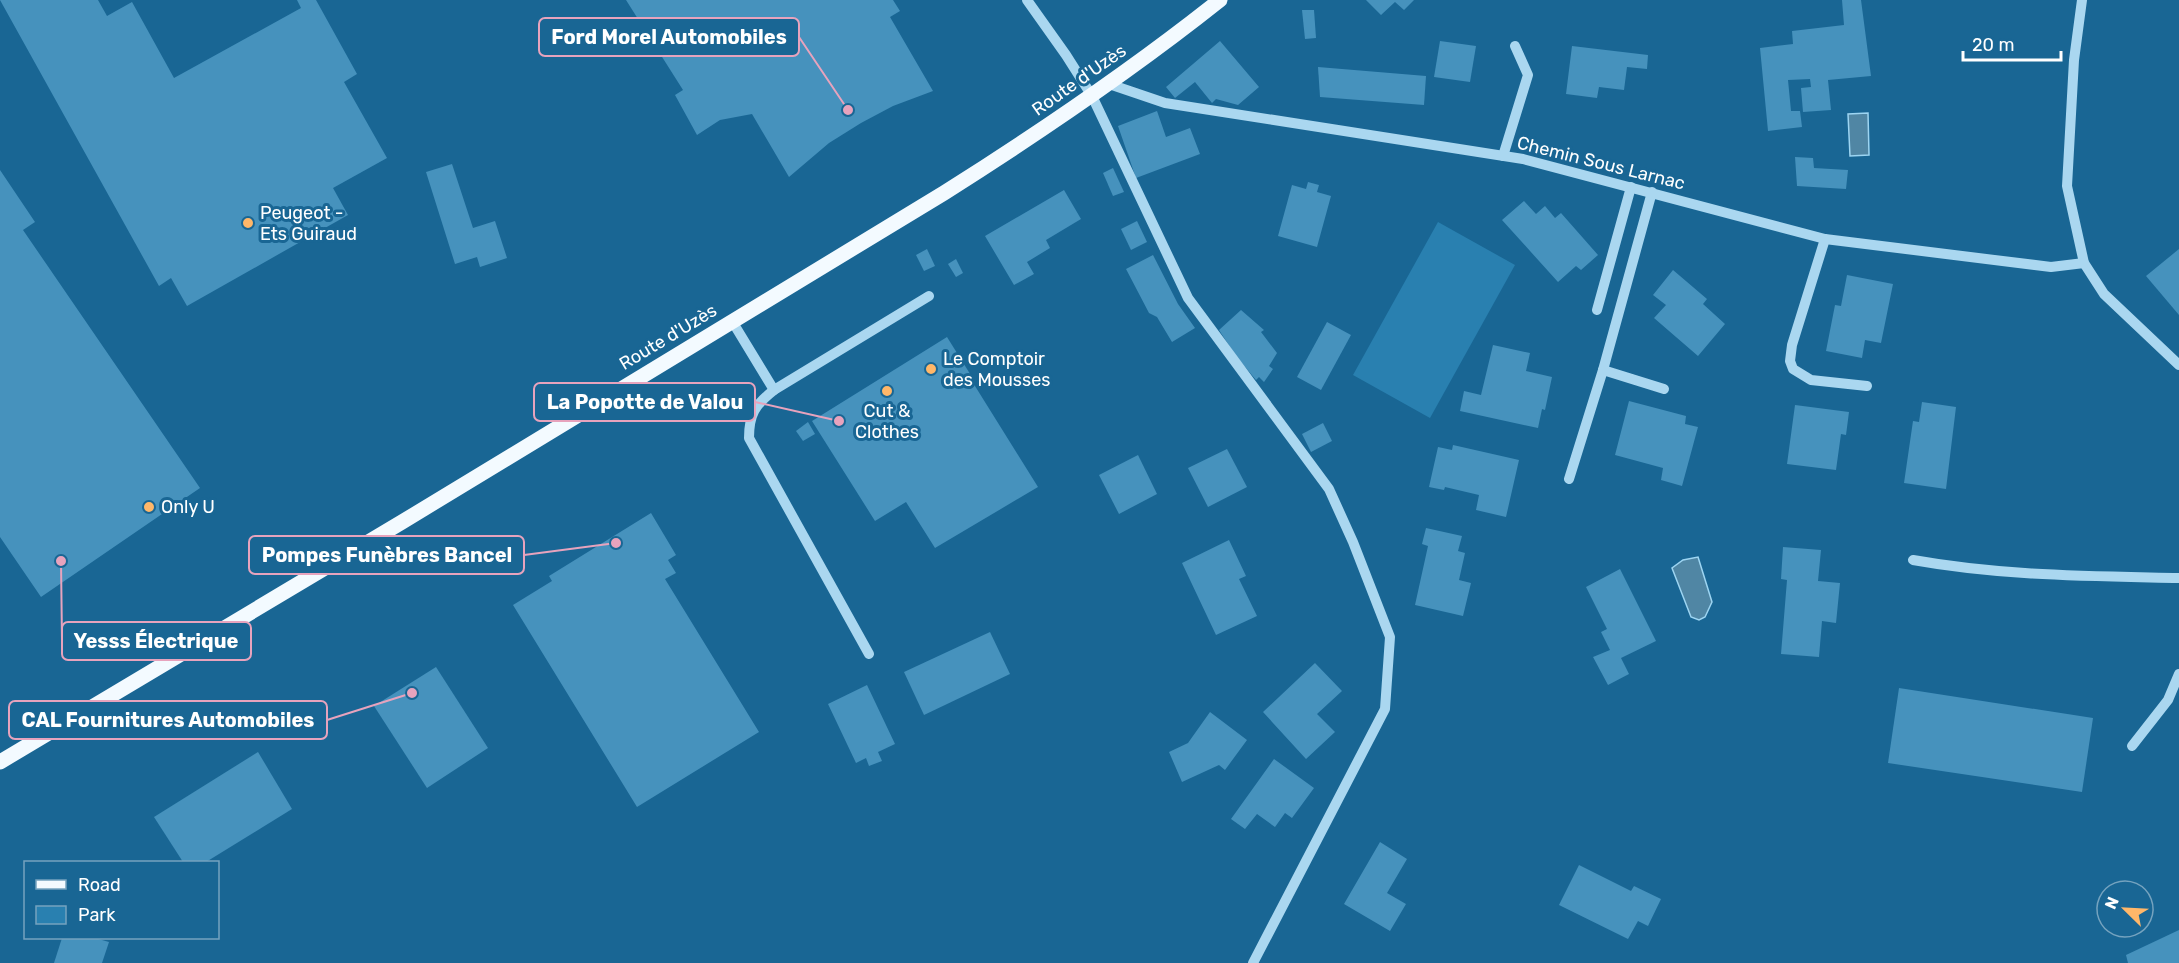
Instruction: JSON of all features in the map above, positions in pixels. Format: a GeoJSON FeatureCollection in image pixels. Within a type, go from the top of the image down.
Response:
{"type":"FeatureCollection","features":[{"type":"Feature","properties":{"kind":"main road","name":"Route d'Uzès"},"geometry":{"type":"LineString","coordinates":[[0,762],[954,187],[1160,49],[1220,0]]}},
{"type":"Feature","properties":{"kind":"street"},"geometry":{"type":"LineString","coordinates":[[1028,0],[1092,96],[1188,298],[1329,489],[1353,542],[1389,637],[1384,710],[1253,963]]}},
{"type":"Feature","properties":{"kind":"street"},"geometry":{"type":"LineString","coordinates":[[2082,0],[2074,60],[2067,186],[2084,263],[2104,294],[2179,365]]}},
{"type":"Feature","properties":{"kind":"street"},"geometry":{"type":"LineString","coordinates":[[1503,156],[1527,75],[1515,46]]}},
{"type":"Feature","properties":{"kind":"street","name":"Chemin Sous Larnac"},"geometry":{"type":"LineString","coordinates":[[1109,84],[1165,103],[1523,159],[1825,239],[2051,267],[2084,263]]}},
{"type":"Feature","properties":{"kind":"street"},"geometry":{"type":"LineString","coordinates":[[1597,310],[1631,187]]}},
{"type":"Feature","properties":{"kind":"street"},"geometry":{"type":"LineString","coordinates":[[1569,479],[1603,370],[1652,192]]}},
{"type":"Feature","properties":{"kind":"street"},"geometry":{"type":"LineString","coordinates":[[1825,239],[1792,345],[1790,361],[1793,369],[1811,380],[1867,386]]}},
{"type":"Feature","properties":{"kind":"street"},"geometry":{"type":"LineString","coordinates":[[869,654],[749,438],[749,423],[758,402],[774,390],[929,296]]}},
{"type":"Feature","properties":{"kind":"street"},"geometry":{"type":"LineString","coordinates":[[732,321],[774,390]]}},
{"type":"Feature","properties":{"kind":"street"},"geometry":{"type":"LineString","coordinates":[[1603,370],[1664,389]]}},
{"type":"Feature","properties":{"kind":"street"},"geometry":{"type":"LineString","coordinates":[[1913,560],[1962,569],[2048,575],[2179,578]]}},
{"type":"Feature","properties":{"kind":"street"},"geometry":{"type":"LineString","coordinates":[[2132,746],[2168,700],[2179,674]]}},
{"type":"Feature","properties":{"kind":"green space"},"geometry":{"type":"Polygon","coordinates":[[[1438,222],[1515,265],[1430,418],[1353,375],[1438,222]]]}},
{"type":"Feature","properties":{"kind":"shaded area"},"geometry":{"type":"Polygon","coordinates":[[[1868,113],[1869,155],[1850,156],[1848,114],[1868,113]]]}},
{"type":"Feature","properties":{"kind":"shaded area"},"geometry":{"type":"Polygon","coordinates":[[[1698,557],[1712,602],[1705,617],[1699,620],[1691,617],[1672,568],[1683,560],[1698,557]]]}},
{"type":"Feature","properties":{"kind":"building"},"geometry":{"type":"Polygon","coordinates":[[[0,0],[98,0],[107,16],[132,2],[174,78],[301,8],[297,0],[316,0],[357,74],[344,82],[387,158],[333,188],[348,215],[187,306],[171,278],[159,286],[0,0]]]}},
{"type":"Feature","properties":{"kind":"building"},"geometry":{"type":"Polygon","coordinates":[[[626,0],[893,0],[900,11],[890,17],[933,91],[893,106],[861,123],[829,143],[789,177],[752,114],[720,120],[697,135],[675,95],[683,90],[626,0]]]}},
{"type":"Feature","properties":{"kind":"building"},"geometry":{"type":"Polygon","coordinates":[[[1366,0],[1414,0],[1404,10],[1395,2],[1381,15],[1366,0]]]}},
{"type":"Feature","properties":{"kind":"building"},"geometry":{"type":"Polygon","coordinates":[[[1842,0],[1861,0],[1871,76],[1828,80],[1831,110],[1803,112],[1801,88],[1811,87],[1810,79],[1788,80],[1791,111],[1800,111],[1802,127],[1768,131],[1760,48],[1793,44],[1792,31],[1844,25],[1842,0]]]}},
{"type":"Feature","properties":{"kind":"building"},"geometry":{"type":"Polygon","coordinates":[[[1302,10],[1314,10],[1316,38],[1305,39],[1302,10]]]}},
{"type":"Feature","properties":{"kind":"building"},"geometry":{"type":"Polygon","coordinates":[[[1220,41],[1259,87],[1238,105],[1216,99],[1212,103],[1195,82],[1175,98],[1166,87],[1220,41]]]}},
{"type":"Feature","properties":{"kind":"building"},"geometry":{"type":"Polygon","coordinates":[[[1440,41],[1476,46],[1470,82],[1434,77],[1440,41]]]}},
{"type":"Feature","properties":{"kind":"building"},"geometry":{"type":"Polygon","coordinates":[[[1572,46],[1648,55],[1647,69],[1627,67],[1624,90],[1599,87],[1597,98],[1566,94],[1572,46]]]}},
{"type":"Feature","properties":{"kind":"building"},"geometry":{"type":"Polygon","coordinates":[[[1318,67],[1426,76],[1424,105],[1320,97],[1318,67]]]}},
{"type":"Feature","properties":{"kind":"building"},"geometry":{"type":"Polygon","coordinates":[[[1157,111],[1166,137],[1190,128],[1200,154],[1136,178],[1118,126],[1157,111]]]}},
{"type":"Feature","properties":{"kind":"building"},"geometry":{"type":"Polygon","coordinates":[[[1795,157],[1813,158],[1814,168],[1848,170],[1846,189],[1797,186],[1795,157]]]}},
{"type":"Feature","properties":{"kind":"building"},"geometry":{"type":"Polygon","coordinates":[[[452,164],[473,228],[495,221],[507,258],[480,267],[477,257],[455,264],[426,172],[452,164]]]}},
{"type":"Feature","properties":{"kind":"building"},"geometry":{"type":"Polygon","coordinates":[[[1113,168],[1124,192],[1113,196],[1103,173],[1113,168]]]}},
{"type":"Feature","properties":{"kind":"building"},"geometry":{"type":"Polygon","coordinates":[[[0,170],[35,222],[23,230],[200,488],[41,597],[0,537],[0,170]]]}},
{"type":"Feature","properties":{"kind":"building"},"geometry":{"type":"Polygon","coordinates":[[[1308,182],[1319,185],[1317,192],[1331,196],[1317,247],[1278,236],[1292,185],[1306,189],[1308,182]]]}},
{"type":"Feature","properties":{"kind":"building"},"geometry":{"type":"Polygon","coordinates":[[[1064,190],[1081,219],[1046,240],[1050,248],[1027,262],[1034,274],[1014,285],[985,236],[1064,190]]]}},
{"type":"Feature","properties":{"kind":"building"},"geometry":{"type":"Polygon","coordinates":[[[1524,201],[1536,214],[1545,206],[1555,218],[1561,213],[1598,255],[1581,270],[1576,266],[1558,282],[1502,220],[1524,201]]]}},
{"type":"Feature","properties":{"kind":"building"},"geometry":{"type":"Polygon","coordinates":[[[1137,221],[1147,242],[1131,250],[1121,229],[1137,221]]]}},
{"type":"Feature","properties":{"kind":"building"},"geometry":{"type":"Polygon","coordinates":[[[927,249],[935,266],[924,271],[916,255],[927,249]]]}},
{"type":"Feature","properties":{"kind":"building"},"geometry":{"type":"Polygon","coordinates":[[[2179,249],[2179,315],[2146,276],[2179,249]]]}},
{"type":"Feature","properties":{"kind":"building"},"geometry":{"type":"Polygon","coordinates":[[[1153,255],[1178,304],[1195,328],[1172,342],[1157,317],[1149,313],[1126,269],[1153,255]]]}},
{"type":"Feature","properties":{"kind":"building"},"geometry":{"type":"Polygon","coordinates":[[[956,259],[963,273],[956,277],[948,264],[956,259]]]}},
{"type":"Feature","properties":{"kind":"building"},"geometry":{"type":"Polygon","coordinates":[[[1673,270],[1707,299],[1703,304],[1725,324],[1698,356],[1654,318],[1666,305],[1653,295],[1673,270]]]}},
{"type":"Feature","properties":{"kind":"building"},"geometry":{"type":"Polygon","coordinates":[[[1847,275],[1893,284],[1881,343],[1865,340],[1862,358],[1826,351],[1835,305],[1841,306],[1847,275]]]}},
{"type":"Feature","properties":{"kind":"building"},"geometry":{"type":"Polygon","coordinates":[[[1241,310],[1264,330],[1261,332],[1277,353],[1269,366],[1273,369],[1264,382],[1259,377],[1256,380],[1236,356],[1219,330],[1241,310]]]}},
{"type":"Feature","properties":{"kind":"building"},"geometry":{"type":"Polygon","coordinates":[[[1327,322],[1351,335],[1321,390],[1297,377],[1327,322]]]}},
{"type":"Feature","properties":{"kind":"building"},"geometry":{"type":"Polygon","coordinates":[[[947,337],[1038,487],[935,548],[906,502],[875,521],[812,421],[947,337]]]}},
{"type":"Feature","properties":{"kind":"building"},"geometry":{"type":"Polygon","coordinates":[[[1493,345],[1530,353],[1526,371],[1552,377],[1545,410],[1542,409],[1538,428],[1460,411],[1464,391],[1481,395],[1493,345]]]}},
{"type":"Feature","properties":{"kind":"building"},"geometry":{"type":"Polygon","coordinates":[[[1629,401],[1686,416],[1685,424],[1698,427],[1682,486],[1661,480],[1663,468],[1615,455],[1629,401]]]}},
{"type":"Feature","properties":{"kind":"building"},"geometry":{"type":"Polygon","coordinates":[[[1922,402],[1956,407],[1946,489],[1904,483],[1913,421],[1919,422],[1922,402]]]}},
{"type":"Feature","properties":{"kind":"building"},"geometry":{"type":"Polygon","coordinates":[[[1795,405],[1849,412],[1846,435],[1841,434],[1836,470],[1787,464],[1795,405]]]}},
{"type":"Feature","properties":{"kind":"building"},"geometry":{"type":"Polygon","coordinates":[[[808,422],[815,434],[803,441],[796,431],[808,422]]]}},
{"type":"Feature","properties":{"kind":"building"},"geometry":{"type":"Polygon","coordinates":[[[1323,423],[1332,441],[1311,452],[1302,434],[1323,423]]]}},
{"type":"Feature","properties":{"kind":"building"},"geometry":{"type":"Polygon","coordinates":[[[1453,445],[1519,460],[1506,517],[1476,510],[1479,495],[1445,487],[1444,490],[1429,487],[1438,447],[1452,450],[1453,445]]]}},
{"type":"Feature","properties":{"kind":"building"},"geometry":{"type":"Polygon","coordinates":[[[1227,449],[1247,487],[1208,507],[1188,468],[1227,449]]]}},
{"type":"Feature","properties":{"kind":"building"},"geometry":{"type":"Polygon","coordinates":[[[1138,455],[1157,494],[1119,514],[1099,475],[1138,455]]]}},
{"type":"Feature","properties":{"kind":"building"},"geometry":{"type":"Polygon","coordinates":[[[651,513],[676,555],[668,560],[676,573],[665,579],[759,732],[637,807],[513,605],[552,581],[549,576],[651,513]]]}},
{"type":"Feature","properties":{"kind":"building"},"geometry":{"type":"Polygon","coordinates":[[[1426,528],[1462,536],[1458,551],[1465,553],[1459,580],[1471,583],[1463,616],[1415,605],[1428,546],[1422,544],[1426,528]]]}},
{"type":"Feature","properties":{"kind":"building"},"geometry":{"type":"Polygon","coordinates":[[[1229,540],[1246,576],[1239,579],[1257,616],[1216,635],[1182,563],[1229,540]]]}},
{"type":"Feature","properties":{"kind":"building"},"geometry":{"type":"Polygon","coordinates":[[[1783,547],[1821,550],[1818,581],[1840,583],[1836,623],[1822,621],[1819,657],[1781,654],[1787,580],[1781,579],[1783,547]]]}},
{"type":"Feature","properties":{"kind":"building"},"geometry":{"type":"Polygon","coordinates":[[[1620,569],[1656,641],[1621,658],[1629,674],[1608,685],[1593,657],[1610,650],[1601,632],[1607,629],[1586,587],[1620,569]]]}},
{"type":"Feature","properties":{"kind":"building"},"geometry":{"type":"Polygon","coordinates":[[[990,632],[1010,674],[924,715],[904,672],[990,632]]]}},
{"type":"Feature","properties":{"kind":"building"},"geometry":{"type":"Polygon","coordinates":[[[1315,663],[1342,691],[1317,714],[1335,732],[1306,759],[1263,712],[1315,663]]]}},
{"type":"Feature","properties":{"kind":"building"},"geometry":{"type":"Polygon","coordinates":[[[436,667],[488,748],[427,788],[374,706],[436,667]]]}},
{"type":"Feature","properties":{"kind":"building"},"geometry":{"type":"Polygon","coordinates":[[[867,685],[895,744],[878,752],[882,761],[869,766],[866,758],[856,763],[828,704],[867,685]]]}},
{"type":"Feature","properties":{"kind":"building"},"geometry":{"type":"Polygon","coordinates":[[[1899,688],[2093,718],[2082,792],[1888,763],[1899,688]]]}},
{"type":"Feature","properties":{"kind":"building"},"geometry":{"type":"Polygon","coordinates":[[[1210,712],[1247,740],[1225,770],[1219,765],[1182,782],[1169,752],[1188,743],[1210,712]]]}},
{"type":"Feature","properties":{"kind":"building"},"geometry":{"type":"Polygon","coordinates":[[[258,752],[292,809],[208,861],[182,861],[154,817],[258,752]]]}},
{"type":"Feature","properties":{"kind":"building"},"geometry":{"type":"Polygon","coordinates":[[[1274,759],[1314,788],[1292,818],[1285,813],[1275,827],[1257,814],[1245,829],[1231,819],[1274,759]]]}},
{"type":"Feature","properties":{"kind":"building"},"geometry":{"type":"Polygon","coordinates":[[[1380,842],[1407,859],[1387,893],[1406,904],[1390,931],[1344,904],[1380,842]]]}},
{"type":"Feature","properties":{"kind":"building"},"geometry":{"type":"Polygon","coordinates":[[[1579,865],[1631,891],[1634,886],[1661,899],[1648,926],[1638,921],[1628,939],[1559,905],[1579,865]]]}},
{"type":"Feature","properties":{"kind":"building"},"geometry":{"type":"Polygon","coordinates":[[[2179,930],[2179,963],[2128,963],[2126,955],[2179,930]]]}},
{"type":"Feature","properties":{"kind":"building"},"geometry":{"type":"Polygon","coordinates":[[[62,939],[98,939],[109,942],[102,963],[54,963],[62,939]]]}},
{"type":"Feature","properties":{"kind":"place","name":"Ford Morel Automobiles"},"geometry":{"type":"Point","coordinates":[848,110]}},
{"type":"Feature","properties":{"kind":"place","name":"Peugeot - Ets Guiraud"},"geometry":{"type":"Point","coordinates":[248,223]}},
{"type":"Feature","properties":{"kind":"place","name":"Le Comptoir des Mousses"},"geometry":{"type":"Point","coordinates":[931,369]}},
{"type":"Feature","properties":{"kind":"place","name":"Cut & Clothes"},"geometry":{"type":"Point","coordinates":[887,391]}},
{"type":"Feature","properties":{"kind":"place","name":"La Popotte de Valou"},"geometry":{"type":"Point","coordinates":[839,421]}},
{"type":"Feature","properties":{"kind":"place","name":"Only U"},"geometry":{"type":"Point","coordinates":[149,507]}},
{"type":"Feature","properties":{"kind":"place","name":"Pompes Funèbres Bancel"},"geometry":{"type":"Point","coordinates":[616,543]}},
{"type":"Feature","properties":{"kind":"place","name":"Yesss Électrique"},"geometry":{"type":"Point","coordinates":[61,561]}},
{"type":"Feature","properties":{"kind":"place","name":"CAL Fournitures Automobiles"},"geometry":{"type":"Point","coordinates":[412,693]}}]}
